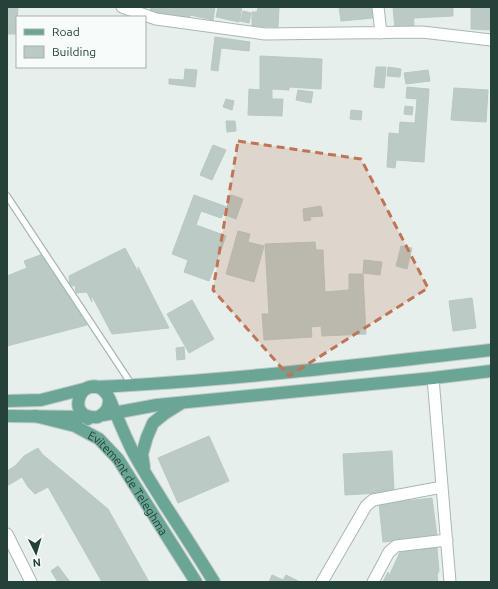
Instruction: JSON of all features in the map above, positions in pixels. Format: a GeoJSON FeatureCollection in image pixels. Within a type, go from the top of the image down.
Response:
{"type":"FeatureCollection","features":[{"type":"Feature","properties":{"kind":"main road"},"geometry":{"type":"LineString","coordinates":[[7,401],[40,400],[91,387],[318,370],[491,350]]}},
{"type":"Feature","properties":{"kind":"main road"},"geometry":{"type":"LineString","coordinates":[[7,416],[98,417],[109,413],[182,402],[491,371]]}},
{"type":"Feature","properties":{"kind":"main road"},"geometry":{"type":"LineString","coordinates":[[99,439],[87,417],[79,409],[78,404],[80,394],[84,390],[91,387],[104,390],[109,400],[109,413]]}},
{"type":"Feature","properties":{"kind":"main road"},"geometry":{"type":"LineString","coordinates":[[145,472],[142,454],[147,436],[154,423],[182,402]]}},
{"type":"Feature","properties":{"kind":"main road","name":"Evitement de Teleghma"},"geometry":{"type":"LineString","coordinates":[[109,413],[214,582]]}},
{"type":"Feature","properties":{"kind":"main road","name":"Evitement de Teleghma"},"geometry":{"type":"LineString","coordinates":[[35,416],[75,426],[99,439],[118,459],[196,582]]}},
{"type":"Feature","properties":{"kind":"street"},"geometry":{"type":"LineString","coordinates":[[122,7],[156,19],[265,34],[422,32],[491,40]]}},
{"type":"Feature","properties":{"kind":"street"},"geometry":{"type":"LineString","coordinates":[[378,7],[381,33]]}},
{"type":"Feature","properties":{"kind":"street"},"geometry":{"type":"LineString","coordinates":[[433,378],[450,582]]}},
{"type":"Feature","properties":{"kind":"street"},"geometry":{"type":"LineString","coordinates":[[322,582],[366,506],[373,500],[442,487]]}},
{"type":"Feature","properties":{"kind":"street"},"geometry":{"type":"LineString","coordinates":[[7,534],[31,582]]}},
{"type":"Feature","properties":{"kind":"street"},"geometry":{"type":"LineString","coordinates":[[372,582],[389,552],[396,546],[447,540]]}},
{"type":"Feature","properties":{"kind":"lane"},"geometry":{"type":"LineString","coordinates":[[7,196],[132,385]]}},
{"type":"Feature","properties":{"kind":"highlighted area"},"geometry":{"type":"Polygon","coordinates":[[[238,141],[361,159],[428,288],[289,376],[213,290],[238,141]]]}},
{"type":"Feature","properties":{"kind":"building"},"geometry":{"type":"Polygon","coordinates":[[[7,7],[18,7],[17,16],[16,16],[16,34],[7,34],[7,7]]]}},
{"type":"Feature","properties":{"kind":"building"},"geometry":{"type":"Polygon","coordinates":[[[151,7],[215,7],[213,20],[190,15],[189,20],[150,13],[151,7]]]}},
{"type":"Feature","properties":{"kind":"building"},"geometry":{"type":"Polygon","coordinates":[[[218,7],[242,7],[239,22],[216,17],[218,7]]]}},
{"type":"Feature","properties":{"kind":"building"},"geometry":{"type":"Polygon","coordinates":[[[258,7],[279,7],[278,27],[252,26],[252,12],[257,12],[258,7]]]}},
{"type":"Feature","properties":{"kind":"building"},"geometry":{"type":"Polygon","coordinates":[[[339,7],[372,7],[373,18],[341,21],[339,7]]]}},
{"type":"Feature","properties":{"kind":"building"},"geometry":{"type":"Polygon","coordinates":[[[393,7],[413,7],[414,27],[395,29],[393,7]]]}},
{"type":"Feature","properties":{"kind":"building"},"geometry":{"type":"Polygon","coordinates":[[[414,7],[453,7],[453,16],[414,18],[414,7]]]}},
{"type":"Feature","properties":{"kind":"building"},"geometry":{"type":"Polygon","coordinates":[[[471,7],[491,7],[491,30],[471,29],[471,7]]]}},
{"type":"Feature","properties":{"kind":"building"},"geometry":{"type":"Polygon","coordinates":[[[243,11],[251,13],[249,23],[240,21],[243,11]]]}},
{"type":"Feature","properties":{"kind":"building"},"geometry":{"type":"Polygon","coordinates":[[[215,37],[250,42],[249,51],[221,48],[218,71],[211,70],[215,37]]]}},
{"type":"Feature","properties":{"kind":"building"},"geometry":{"type":"Polygon","coordinates":[[[260,56],[322,59],[321,89],[289,87],[289,90],[272,89],[272,99],[283,99],[282,116],[248,115],[249,89],[260,90],[260,56]]]}},
{"type":"Feature","properties":{"kind":"building"},"geometry":{"type":"Polygon","coordinates":[[[376,67],[386,67],[384,88],[374,87],[376,67]]]}},
{"type":"Feature","properties":{"kind":"building"},"geometry":{"type":"Polygon","coordinates":[[[388,67],[401,69],[400,77],[387,76],[388,67]]]}},
{"type":"Feature","properties":{"kind":"building"},"geometry":{"type":"Polygon","coordinates":[[[185,69],[197,70],[195,87],[169,84],[169,79],[184,80],[185,69]]]}},
{"type":"Feature","properties":{"kind":"building"},"geometry":{"type":"Polygon","coordinates":[[[428,70],[430,81],[406,84],[404,73],[428,70]]]}},
{"type":"Feature","properties":{"kind":"building"},"geometry":{"type":"Polygon","coordinates":[[[407,87],[429,89],[424,162],[396,160],[395,168],[387,167],[389,133],[399,134],[400,122],[415,123],[417,99],[406,98],[407,87]]]}},
{"type":"Feature","properties":{"kind":"building"},"geometry":{"type":"Polygon","coordinates":[[[454,88],[488,90],[486,122],[451,120],[454,88]]]}},
{"type":"Feature","properties":{"kind":"building"},"geometry":{"type":"Polygon","coordinates":[[[298,90],[313,92],[311,103],[296,100],[298,90]]]}},
{"type":"Feature","properties":{"kind":"building"},"geometry":{"type":"Polygon","coordinates":[[[226,99],[234,101],[232,110],[223,107],[226,99]]]}},
{"type":"Feature","properties":{"kind":"building"},"geometry":{"type":"Polygon","coordinates":[[[405,106],[413,107],[412,115],[404,114],[405,106]]]}},
{"type":"Feature","properties":{"kind":"building"},"geometry":{"type":"Polygon","coordinates":[[[351,110],[362,111],[361,120],[350,119],[351,110]]]}},
{"type":"Feature","properties":{"kind":"building"},"geometry":{"type":"Polygon","coordinates":[[[226,121],[235,121],[236,131],[227,132],[226,121]]]}},
{"type":"Feature","properties":{"kind":"building"},"geometry":{"type":"Polygon","coordinates":[[[213,145],[226,150],[212,180],[200,175],[213,145]]]}},
{"type":"Feature","properties":{"kind":"building"},"geometry":{"type":"Polygon","coordinates":[[[194,195],[227,207],[231,195],[243,199],[236,219],[223,214],[221,218],[201,211],[196,225],[226,236],[209,281],[184,272],[188,260],[172,254],[194,195]]]}},
{"type":"Feature","properties":{"kind":"building"},"geometry":{"type":"Polygon","coordinates":[[[321,206],[323,216],[310,217],[311,220],[304,221],[303,209],[321,206]]]}},
{"type":"Feature","properties":{"kind":"building"},"geometry":{"type":"Polygon","coordinates":[[[238,231],[250,234],[248,242],[264,246],[254,282],[226,274],[238,231]]]}},
{"type":"Feature","properties":{"kind":"building"},"geometry":{"type":"Polygon","coordinates":[[[315,242],[316,250],[323,250],[325,292],[349,290],[349,274],[363,274],[366,334],[322,336],[321,326],[311,327],[312,337],[264,340],[262,314],[269,314],[265,244],[315,242]]]}},
{"type":"Feature","properties":{"kind":"building"},"geometry":{"type":"Polygon","coordinates":[[[401,246],[412,248],[407,269],[396,266],[401,246]]]}},
{"type":"Feature","properties":{"kind":"building"},"geometry":{"type":"Polygon","coordinates":[[[125,248],[139,274],[138,267],[169,328],[112,334],[91,294],[92,302],[87,292],[76,293],[75,285],[70,287],[69,276],[125,248]]]}},
{"type":"Feature","properties":{"kind":"building"},"geometry":{"type":"Polygon","coordinates":[[[43,254],[87,325],[7,346],[7,276],[27,268],[24,261],[43,254]]]}},
{"type":"Feature","properties":{"kind":"building"},"geometry":{"type":"Polygon","coordinates":[[[364,260],[382,262],[380,275],[363,273],[364,260]]]}},
{"type":"Feature","properties":{"kind":"building"},"geometry":{"type":"Polygon","coordinates":[[[472,298],[476,328],[453,331],[449,301],[472,298]]]}},
{"type":"Feature","properties":{"kind":"building"},"geometry":{"type":"Polygon","coordinates":[[[192,300],[214,339],[189,353],[167,314],[192,300]]]}},
{"type":"Feature","properties":{"kind":"building"},"geometry":{"type":"Polygon","coordinates":[[[184,347],[185,359],[177,360],[176,348],[184,347]]]}},
{"type":"Feature","properties":{"kind":"building"},"geometry":{"type":"Polygon","coordinates":[[[209,436],[229,481],[178,503],[158,458],[209,436]]]}},
{"type":"Feature","properties":{"kind":"building"},"geometry":{"type":"Polygon","coordinates":[[[38,448],[42,454],[108,509],[149,582],[102,582],[48,487],[35,494],[28,487],[22,477],[7,486],[7,471],[15,466],[24,456],[38,448]]]}},
{"type":"Feature","properties":{"kind":"building"},"geometry":{"type":"Polygon","coordinates":[[[392,451],[394,492],[345,495],[343,454],[392,451]]]}},
{"type":"Feature","properties":{"kind":"building"},"geometry":{"type":"Polygon","coordinates":[[[432,498],[437,536],[383,542],[379,504],[432,498]]]}},
{"type":"Feature","properties":{"kind":"building"},"geometry":{"type":"Polygon","coordinates":[[[437,548],[439,571],[437,575],[438,582],[383,582],[388,572],[389,576],[401,550],[437,548]]]}},
{"type":"Feature","properties":{"kind":"building"},"geometry":{"type":"Polygon","coordinates":[[[58,566],[70,582],[58,582],[51,571],[58,566]]]}},
{"type":"Feature","properties":{"kind":"building"},"geometry":{"type":"Polygon","coordinates":[[[272,575],[283,580],[286,575],[300,582],[269,582],[272,575]]]}}]}
